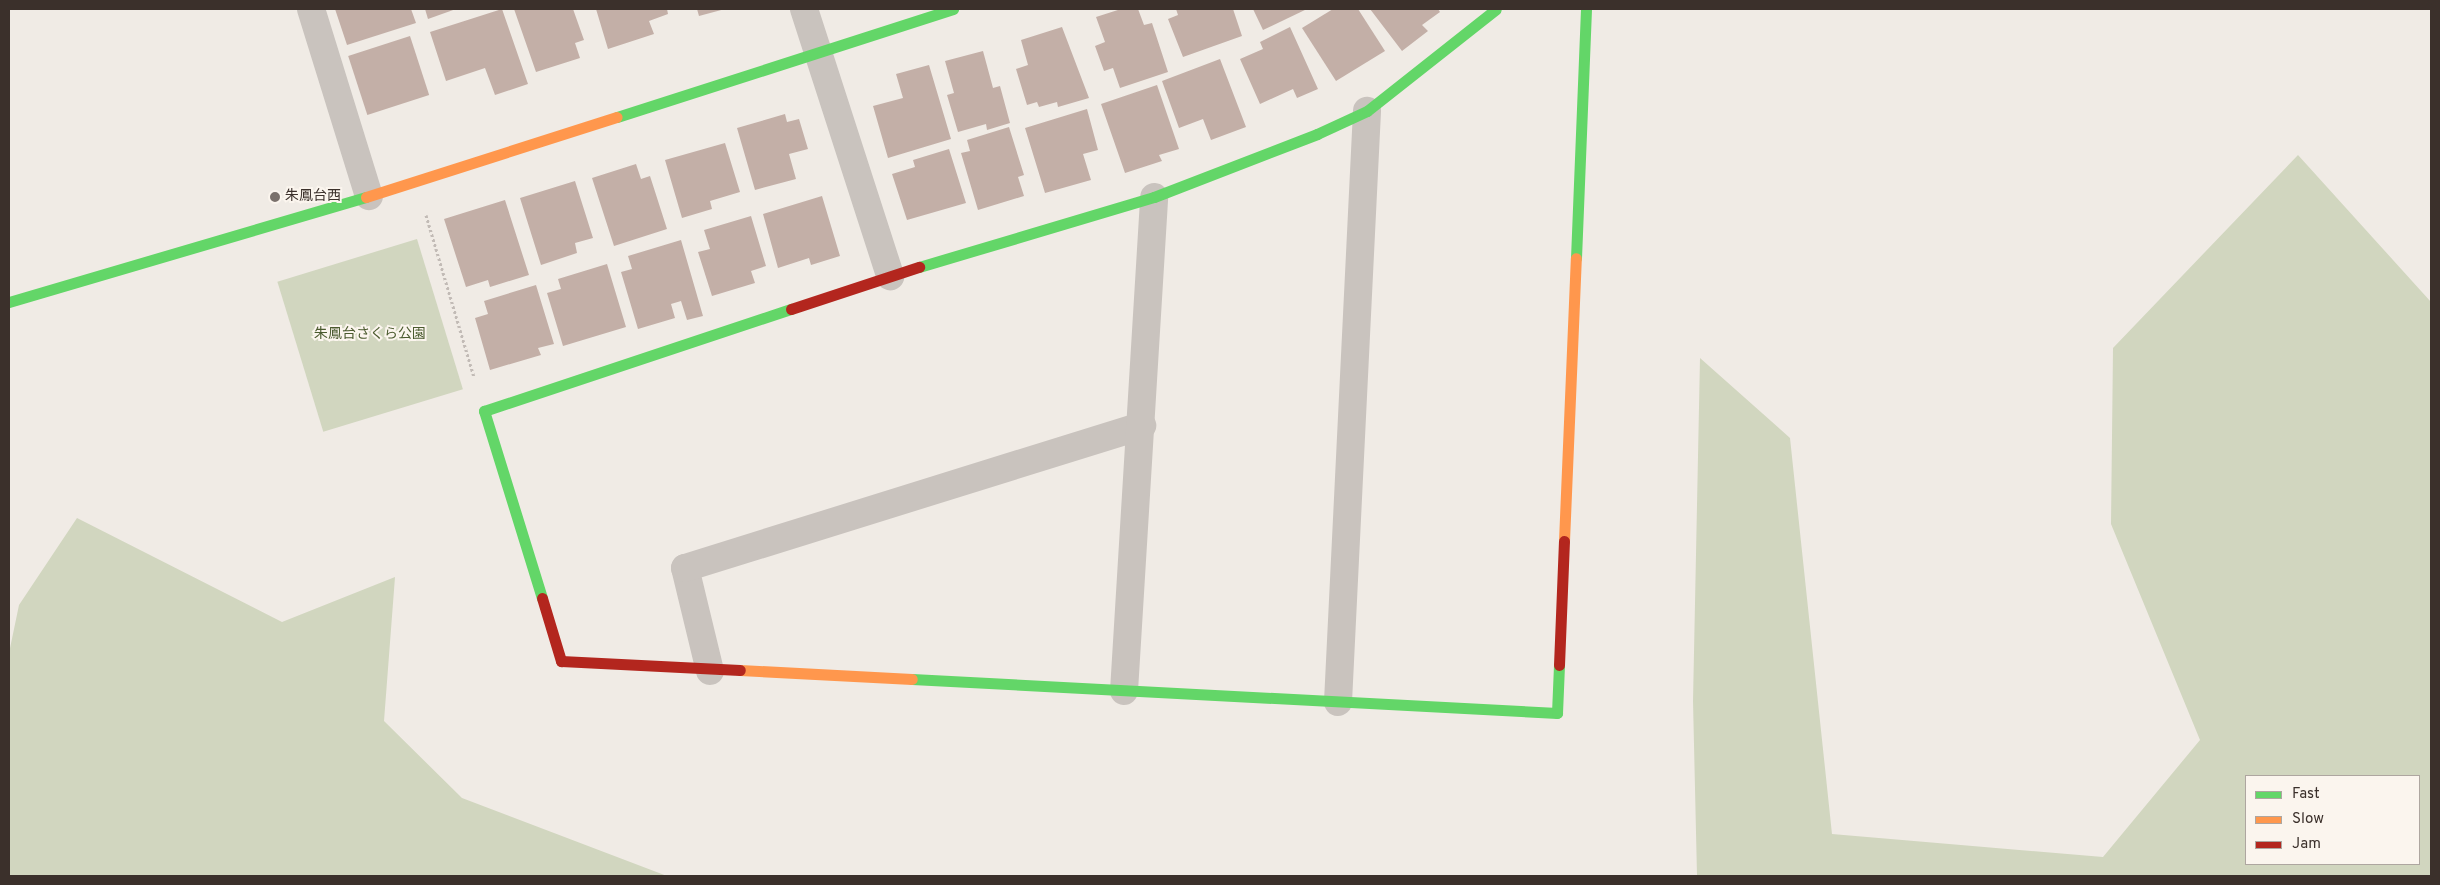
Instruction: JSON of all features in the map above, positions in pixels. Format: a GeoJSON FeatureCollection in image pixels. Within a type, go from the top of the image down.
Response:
{"type":"FeatureCollection","features":[{"type":"Feature","properties":{"kind":"street"},"geometry":{"type":"LineString","coordinates":[[311,9],[368,196]]}},
{"type":"Feature","properties":{"kind":"street"},"geometry":{"type":"LineString","coordinates":[[804,9],[890,276]]}},
{"type":"Feature","properties":{"kind":"street"},"geometry":{"type":"LineString","coordinates":[[9,302],[368,196],[953,9]]}},
{"type":"Feature","properties":{"kind":"street"},"geometry":{"type":"LineString","coordinates":[[1496,9],[1412,79],[1367,110],[1318,134],[1154,197],[890,276],[484,411],[561,661],[710,671],[1557,713],[1586,9]]}},
{"type":"Feature","properties":{"kind":"street"},"geometry":{"type":"LineString","coordinates":[[1338,702],[1367,110]]}},
{"type":"Feature","properties":{"kind":"street"},"geometry":{"type":"LineString","coordinates":[[1124,691],[1142,426],[1154,197]]}},
{"type":"Feature","properties":{"kind":"street"},"geometry":{"type":"LineString","coordinates":[[710,671],[685,568],[1142,426]]}},
{"type":"Feature","properties":{"kind":"path"},"geometry":{"type":"LineString","coordinates":[[416,181],[484,411]]}},
{"type":"Feature","properties":{"kind":"green space"},"geometry":{"type":"Polygon","coordinates":[[[2298,155],[2431,302],[2431,876],[1697,876],[1693,701],[1700,358],[1790,438],[1832,834],[2103,857],[2200,740],[2111,524],[2113,348],[2298,155]]]}},
{"type":"Feature","properties":{"kind":"green space","name":"朱鳳台さくら公園"},"geometry":{"type":"Polygon","coordinates":[[[417,239],[463,389],[323,432],[277,282],[417,239]]]}},
{"type":"Feature","properties":{"kind":"green space"},"geometry":{"type":"Polygon","coordinates":[[[77,518],[282,622],[395,577],[384,721],[462,798],[667,876],[9,876],[9,653],[19,605],[77,518]]]}},
{"type":"Feature","properties":{"kind":"building"},"geometry":{"type":"Polygon","coordinates":[[[335,9],[411,9],[416,23],[347,45],[335,9]]]}},
{"type":"Feature","properties":{"kind":"building"},"geometry":{"type":"Polygon","coordinates":[[[425,9],[456,9],[428,19],[425,9]]]}},
{"type":"Feature","properties":{"kind":"building"},"geometry":{"type":"Polygon","coordinates":[[[502,9],[528,84],[495,95],[485,68],[446,81],[430,32],[502,9]]]}},
{"type":"Feature","properties":{"kind":"building"},"geometry":{"type":"Polygon","coordinates":[[[514,9],[573,9],[584,40],[575,43],[580,58],[536,72],[514,9]]]}},
{"type":"Feature","properties":{"kind":"building"},"geometry":{"type":"Polygon","coordinates":[[[596,9],[667,9],[668,14],[649,21],[654,34],[608,49],[596,9]]]}},
{"type":"Feature","properties":{"kind":"building"},"geometry":{"type":"Polygon","coordinates":[[[697,9],[725,9],[699,16],[697,9]]]}},
{"type":"Feature","properties":{"kind":"building"},"geometry":{"type":"Polygon","coordinates":[[[1121,9],[1138,9],[1144,25],[1152,23],[1168,72],[1120,88],[1113,68],[1104,71],[1095,46],[1105,42],[1096,17],[1121,9]]]}},
{"type":"Feature","properties":{"kind":"building"},"geometry":{"type":"Polygon","coordinates":[[[1176,9],[1233,9],[1242,36],[1183,57],[1168,19],[1178,15],[1176,9]]]}},
{"type":"Feature","properties":{"kind":"building"},"geometry":{"type":"Polygon","coordinates":[[[1253,9],[1307,9],[1263,30],[1253,9]]]}},
{"type":"Feature","properties":{"kind":"building"},"geometry":{"type":"Polygon","coordinates":[[[1333,9],[1358,9],[1385,51],[1336,81],[1302,28],[1333,9]]]}},
{"type":"Feature","properties":{"kind":"building"},"geometry":{"type":"Polygon","coordinates":[[[1370,9],[1438,9],[1440,12],[1422,25],[1428,31],[1402,51],[1370,9]]]}},
{"type":"Feature","properties":{"kind":"building"},"geometry":{"type":"Polygon","coordinates":[[[1062,27],[1089,98],[1058,107],[1057,102],[1039,107],[1037,102],[1027,105],[1016,69],[1028,65],[1021,40],[1062,27]]]}},
{"type":"Feature","properties":{"kind":"building"},"geometry":{"type":"Polygon","coordinates":[[[1290,27],[1318,89],[1297,98],[1293,89],[1260,104],[1240,59],[1263,49],[1260,42],[1290,27]]]}},
{"type":"Feature","properties":{"kind":"building"},"geometry":{"type":"Polygon","coordinates":[[[410,36],[429,95],[367,115],[348,56],[410,36]]]}},
{"type":"Feature","properties":{"kind":"building"},"geometry":{"type":"Polygon","coordinates":[[[983,51],[993,88],[1000,86],[1010,123],[987,130],[986,124],[958,132],[947,95],[954,93],[945,61],[983,51]]]}},
{"type":"Feature","properties":{"kind":"building"},"geometry":{"type":"Polygon","coordinates":[[[1220,59],[1246,127],[1211,140],[1203,119],[1179,128],[1162,81],[1220,59]]]}},
{"type":"Feature","properties":{"kind":"building"},"geometry":{"type":"Polygon","coordinates":[[[929,65],[951,139],[888,158],[873,106],[903,98],[896,74],[929,65]]]}},
{"type":"Feature","properties":{"kind":"building"},"geometry":{"type":"Polygon","coordinates":[[[1157,85],[1179,149],[1159,155],[1162,161],[1125,173],[1101,104],[1157,85]]]}},
{"type":"Feature","properties":{"kind":"building"},"geometry":{"type":"Polygon","coordinates":[[[1087,109],[1098,150],[1083,154],[1091,180],[1045,193],[1025,128],[1087,109]]]}},
{"type":"Feature","properties":{"kind":"building"},"geometry":{"type":"Polygon","coordinates":[[[785,114],[787,122],[799,119],[808,149],[789,154],[796,179],[755,190],[737,128],[785,114]]]}},
{"type":"Feature","properties":{"kind":"building"},"geometry":{"type":"Polygon","coordinates":[[[1009,127],[1024,175],[1018,177],[1024,196],[978,210],[961,153],[970,151],[967,140],[1009,127]]]}},
{"type":"Feature","properties":{"kind":"building"},"geometry":{"type":"Polygon","coordinates":[[[725,143],[740,192],[710,201],[712,209],[682,218],[665,160],[725,143]]]}},
{"type":"Feature","properties":{"kind":"building"},"geometry":{"type":"Polygon","coordinates":[[[949,149],[966,203],[907,220],[892,174],[915,167],[913,160],[949,149]]]}},
{"type":"Feature","properties":{"kind":"building"},"geometry":{"type":"Polygon","coordinates":[[[636,164],[641,179],[650,176],[667,229],[614,246],[592,178],[636,164]]]}},
{"type":"Feature","properties":{"kind":"building"},"geometry":{"type":"Polygon","coordinates":[[[575,181],[593,238],[575,243],[577,253],[541,265],[520,198],[575,181]]]}},
{"type":"Feature","properties":{"kind":"building"},"geometry":{"type":"Polygon","coordinates":[[[822,196],[840,256],[811,265],[809,258],[778,268],[763,214],[822,196]]]}},
{"type":"Feature","properties":{"kind":"building"},"geometry":{"type":"Polygon","coordinates":[[[505,200],[529,275],[490,287],[488,280],[466,287],[444,219],[505,200]]]}},
{"type":"Feature","properties":{"kind":"building"},"geometry":{"type":"Polygon","coordinates":[[[751,216],[766,266],[751,271],[755,283],[712,296],[698,252],[710,249],[704,230],[751,216]]]}},
{"type":"Feature","properties":{"kind":"building"},"geometry":{"type":"Polygon","coordinates":[[[681,240],[703,316],[687,320],[681,301],[671,304],[675,318],[638,329],[621,272],[632,269],[628,256],[681,240]]]}},
{"type":"Feature","properties":{"kind":"building"},"geometry":{"type":"Polygon","coordinates":[[[607,264],[626,327],[563,346],[547,293],[561,289],[558,279],[607,264]]]}},
{"type":"Feature","properties":{"kind":"building"},"geometry":{"type":"Polygon","coordinates":[[[536,285],[554,344],[538,348],[541,355],[490,370],[475,318],[488,314],[484,301],[536,285]]]}},
{"type":"Feature","properties":{"kind":"traffic: fast"},"geometry":{"type":"LineString","coordinates":[[617,117],[953,9]]}},
{"type":"Feature","properties":{"kind":"traffic: fast"},"geometry":{"type":"LineString","coordinates":[[919,267],[1154,197],[1317,134],[1367,111],[1496,9]]}},
{"type":"Feature","properties":{"kind":"traffic: fast"},"geometry":{"type":"LineString","coordinates":[[1576,258],[1586,9]]}},
{"type":"Feature","properties":{"kind":"traffic: fast"},"geometry":{"type":"LineString","coordinates":[[9,302],[366,197]]}},
{"type":"Feature","properties":{"kind":"traffic: fast"},"geometry":{"type":"LineString","coordinates":[[542,598],[484,411],[791,309]]}},
{"type":"Feature","properties":{"kind":"traffic: fast"},"geometry":{"type":"LineString","coordinates":[[912,679],[1557,713],[1559,665]]}},
{"type":"Feature","properties":{"kind":"traffic: slow"},"geometry":{"type":"LineString","coordinates":[[366,197],[617,117]]}},
{"type":"Feature","properties":{"kind":"traffic: slow"},"geometry":{"type":"LineString","coordinates":[[1564,541],[1576,258]]}},
{"type":"Feature","properties":{"kind":"traffic: slow"},"geometry":{"type":"LineString","coordinates":[[740,670],[912,679]]}},
{"type":"Feature","properties":{"kind":"traffic: jam"},"geometry":{"type":"LineString","coordinates":[[791,309],[919,267]]}},
{"type":"Feature","properties":{"kind":"traffic: jam"},"geometry":{"type":"LineString","coordinates":[[1559,665],[1564,541]]}},
{"type":"Feature","properties":{"kind":"traffic: jam"},"geometry":{"type":"LineString","coordinates":[[542,598],[561,661],[740,670]]}},
{"type":"Feature","properties":{"kind":"place","name":"朱鳳台西"},"geometry":{"type":"Point","coordinates":[275,197]}}]}
